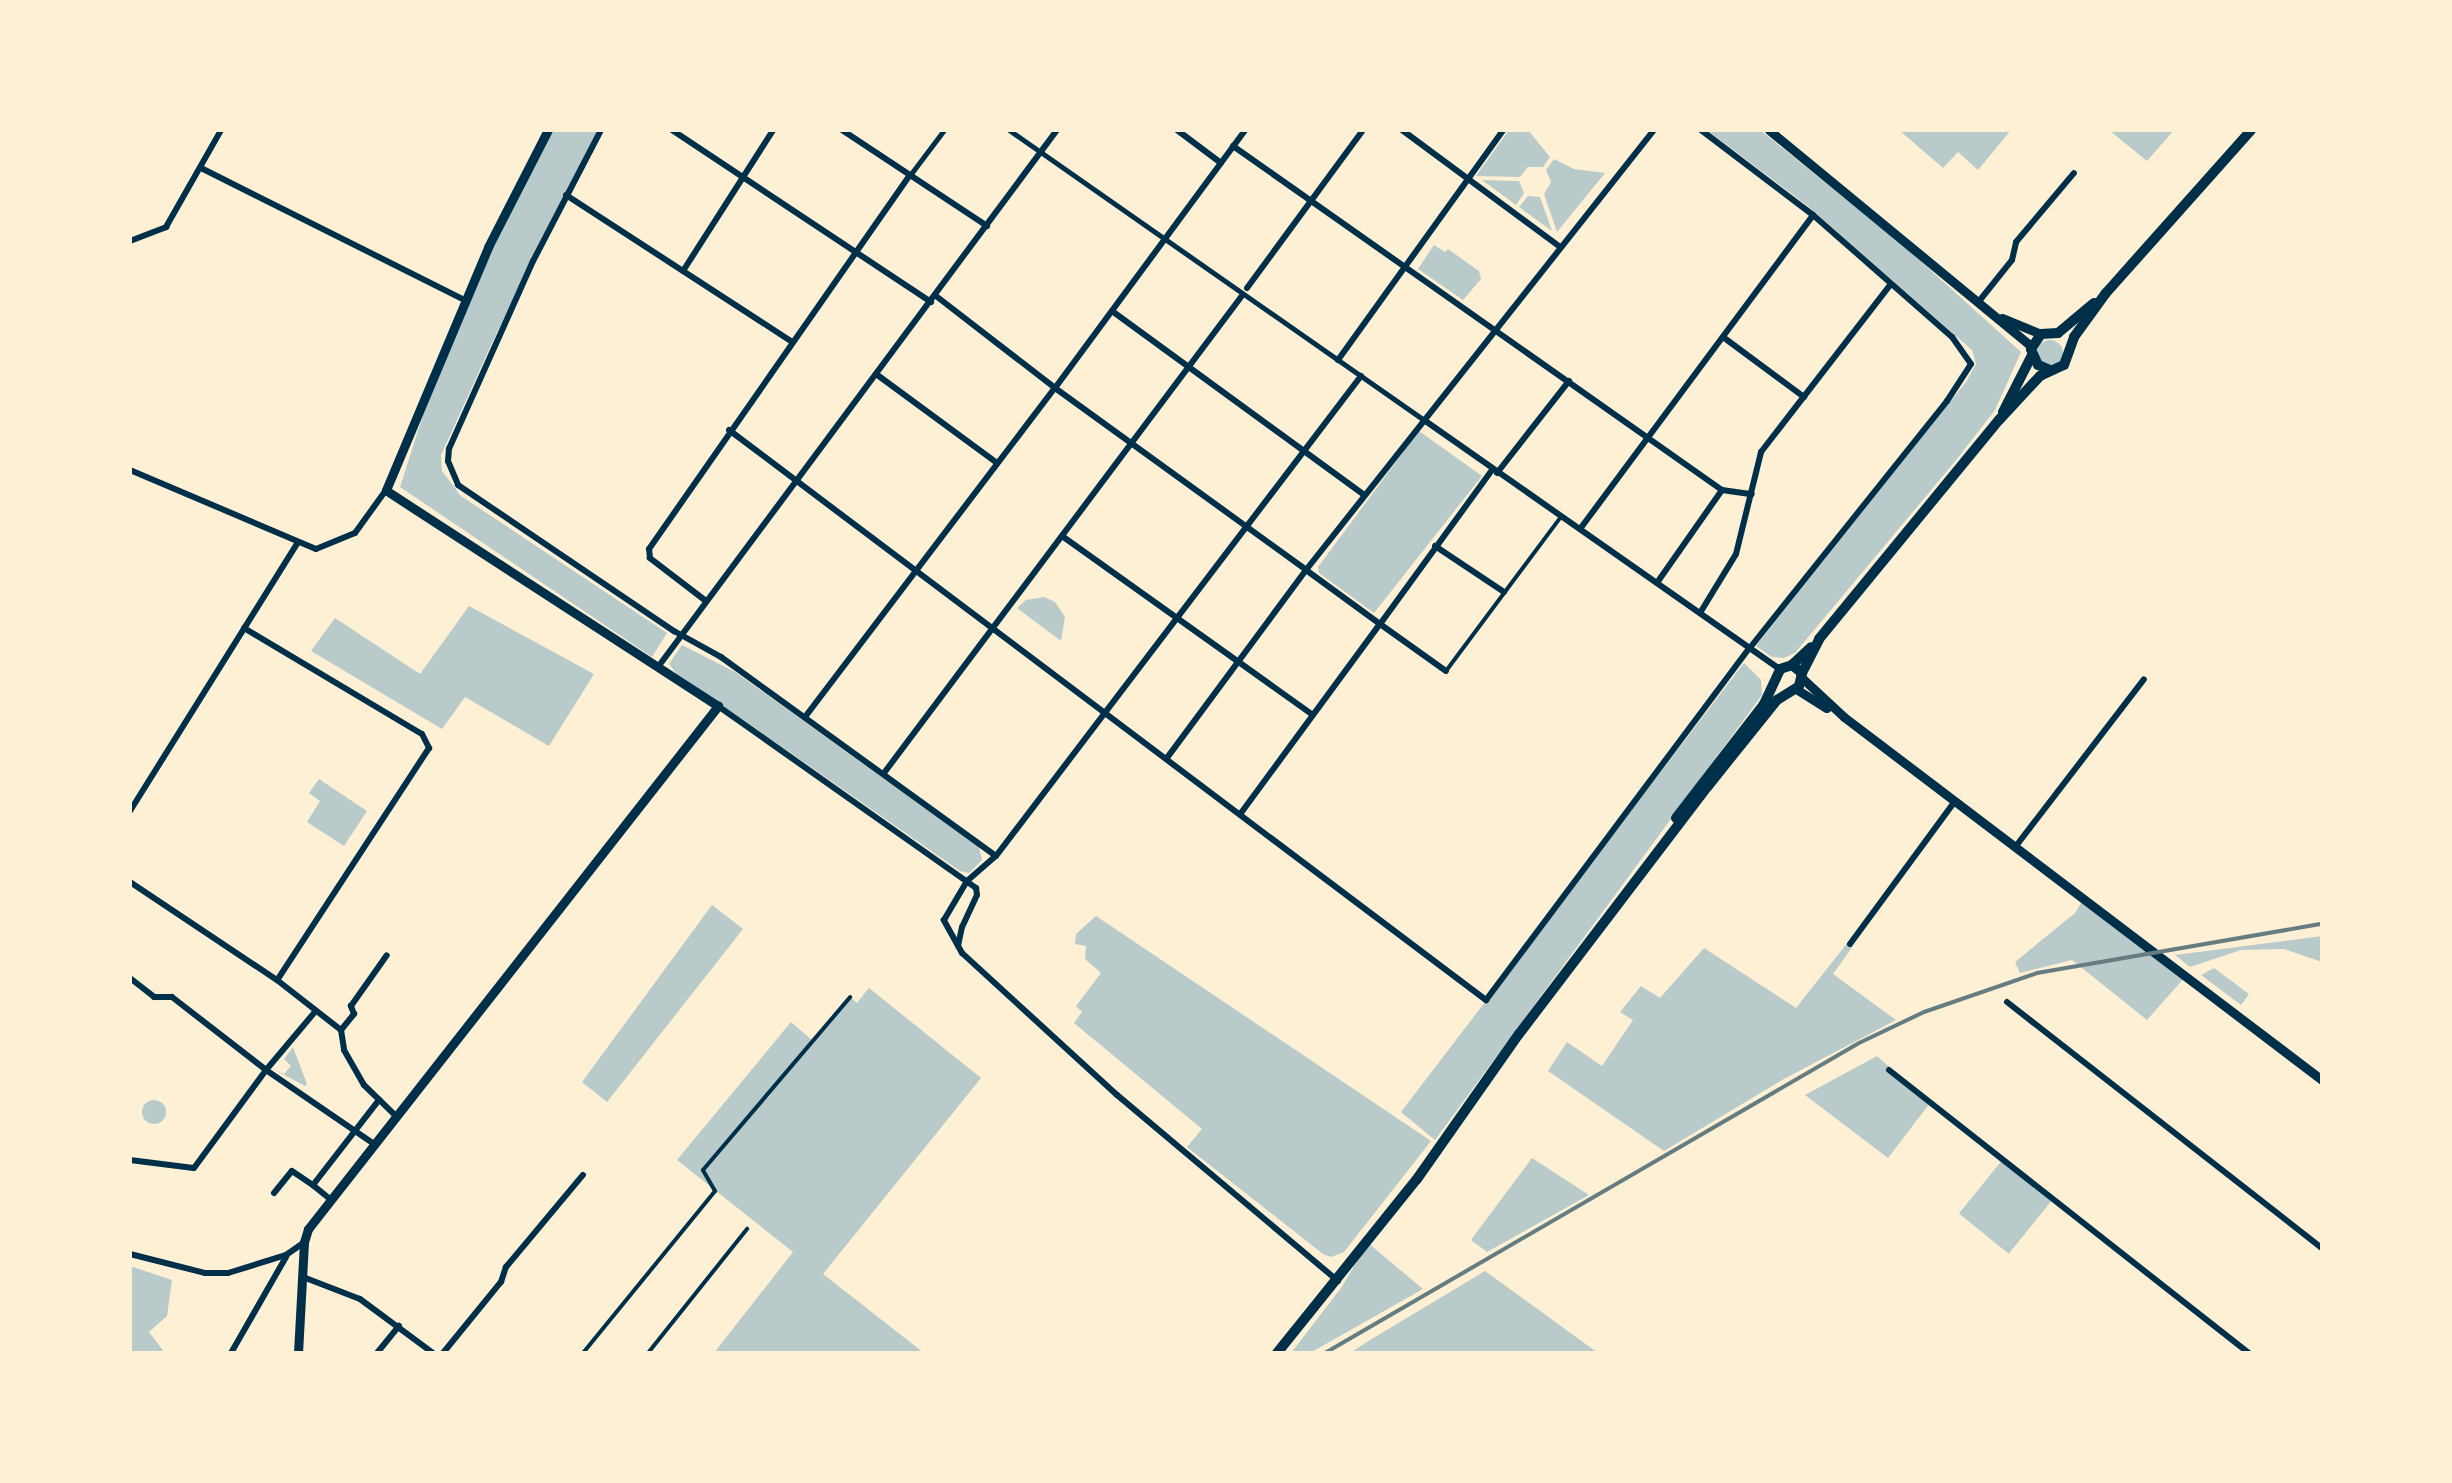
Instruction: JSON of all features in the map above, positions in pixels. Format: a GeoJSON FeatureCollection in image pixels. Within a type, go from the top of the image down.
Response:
{"type":"FeatureCollection","features":[{"type":"Feature","properties":{"kind":"main road"},"geometry":{"type":"LineString","coordinates":[[1641,874],[1692,795],[1764,704],[1778,674],[1820,640],[2000,419],[2051,370],[2067,362],[2069,345],[2106,293],[2251,130]]}},
{"type":"Feature","properties":{"kind":"main road"},"geometry":{"type":"LineString","coordinates":[[2000,419],[2040,334],[2058,333],[2106,293]]}},
{"type":"Feature","properties":{"kind":"main road"},"geometry":{"type":"LineString","coordinates":[[2058,333],[2069,345]]}},
{"type":"Feature","properties":{"kind":"main road"},"geometry":{"type":"LineString","coordinates":[[2032,351],[2038,366],[2051,370]]}},
{"type":"Feature","properties":{"kind":"main road"},"geometry":{"type":"LineString","coordinates":[[1278,1353],[1338,1280],[1641,874],[1777,700],[1797,682],[1820,640]]}},
{"type":"Feature","properties":{"kind":"main road"},"geometry":{"type":"LineString","coordinates":[[1792,665],[1797,682]]}},
{"type":"Feature","properties":{"kind":"main road"},"geometry":{"type":"LineString","coordinates":[[1778,674],[1797,682]]}},
{"type":"Feature","properties":{"kind":"street"},"geometry":{"type":"LineString","coordinates":[[130,241],[166,227],[221,130]]}},
{"type":"Feature","properties":{"kind":"street"},"geometry":{"type":"LineString","coordinates":[[130,470],[167,483],[296,544],[324,548],[348,538],[368,520],[386,490],[465,300],[548,130]]}},
{"type":"Feature","properties":{"kind":"street"},"geometry":{"type":"LineString","coordinates":[[601,130],[566,195],[449,449],[451,473],[470,495],[805,717],[996,856]]}},
{"type":"Feature","properties":{"kind":"street"},"geometry":{"type":"LineString","coordinates":[[672,130],[933,299],[1446,670]]}},
{"type":"Feature","properties":{"kind":"street"},"geometry":{"type":"LineString","coordinates":[[684,271],[773,130]]}},
{"type":"Feature","properties":{"kind":"street"},"geometry":{"type":"LineString","coordinates":[[842,130],[986,226]]}},
{"type":"Feature","properties":{"kind":"street"},"geometry":{"type":"LineString","coordinates":[[706,601],[648,552],[855,250],[944,130]]}},
{"type":"Feature","properties":{"kind":"street"},"geometry":{"type":"LineString","coordinates":[[1009,130],[1700,613],[1778,674]]}},
{"type":"Feature","properties":{"kind":"street"},"geometry":{"type":"LineString","coordinates":[[658,667],[1057,130]]}},
{"type":"Feature","properties":{"kind":"street"},"geometry":{"type":"LineString","coordinates":[[1176,130],[1221,163]]}},
{"type":"Feature","properties":{"kind":"street"},"geometry":{"type":"LineString","coordinates":[[805,717],[1168,238],[1245,130]]}},
{"type":"Feature","properties":{"kind":"street"},"geometry":{"type":"LineString","coordinates":[[884,774],[1362,130]]}},
{"type":"Feature","properties":{"kind":"street"},"geometry":{"type":"LineString","coordinates":[[1402,130],[1560,247]]}},
{"type":"Feature","properties":{"kind":"street"},"geometry":{"type":"LineString","coordinates":[[1338,360],[1504,130]]}},
{"type":"Feature","properties":{"kind":"street"},"geometry":{"type":"LineString","coordinates":[[1167,758],[1363,494],[1654,130]]}},
{"type":"Feature","properties":{"kind":"street"},"geometry":{"type":"LineString","coordinates":[[729,430],[1486,1000],[1749,649],[1947,401],[1971,364],[1963,348],[1813,215],[1701,130]]}},
{"type":"Feature","properties":{"kind":"street"},"geometry":{"type":"LineString","coordinates":[[1769,130],[1980,300],[2032,351]]}},
{"type":"Feature","properties":{"kind":"street"},"geometry":{"type":"LineString","coordinates":[[1232,146],[1722,490],[1752,494]]}},
{"type":"Feature","properties":{"kind":"street"},"geometry":{"type":"LineString","coordinates":[[201,168],[465,300]]}},
{"type":"Feature","properties":{"kind":"street"},"geometry":{"type":"LineString","coordinates":[[1980,300],[2012,260],[2016,242],[2074,173]]}},
{"type":"Feature","properties":{"kind":"street"},"geometry":{"type":"LineString","coordinates":[[566,195],[791,342]]}},
{"type":"Feature","properties":{"kind":"street"},"geometry":{"type":"LineString","coordinates":[[1580,529],[1813,215]]}},
{"type":"Feature","properties":{"kind":"street"},"geometry":{"type":"LineString","coordinates":[[1700,613],[1736,554],[1761,452],[1890,285]]}},
{"type":"Feature","properties":{"kind":"street"},"geometry":{"type":"LineString","coordinates":[[1112,311],[1363,494]]}},
{"type":"Feature","properties":{"kind":"street"},"geometry":{"type":"LineString","coordinates":[[2000,318],[2040,334]]}},
{"type":"Feature","properties":{"kind":"street"},"geometry":{"type":"LineString","coordinates":[[1723,337],[1804,396]]}},
{"type":"Feature","properties":{"kind":"street"},"geometry":{"type":"LineString","coordinates":[[876,374],[998,463]]}},
{"type":"Feature","properties":{"kind":"street"},"geometry":{"type":"LineString","coordinates":[[1338,1280],[1116,1095],[958,948],[944,920],[966,881],[996,856],[1361,376]]}},
{"type":"Feature","properties":{"kind":"street"},"geometry":{"type":"LineString","coordinates":[[1241,814],[1435,546],[1569,381]]}},
{"type":"Feature","properties":{"kind":"street"},"geometry":{"type":"LineString","coordinates":[[386,490],[718,706],[966,881],[977,895],[962,926],[958,948]]}},
{"type":"Feature","properties":{"kind":"street"},"geometry":{"type":"LineString","coordinates":[[1657,583],[1722,490]]}},
{"type":"Feature","properties":{"kind":"street"},"geometry":{"type":"LineString","coordinates":[[1062,536],[1312,714]]}},
{"type":"Feature","properties":{"kind":"street"},"geometry":{"type":"LineString","coordinates":[[130,811],[296,544]]}},
{"type":"Feature","properties":{"kind":"street"},"geometry":{"type":"LineString","coordinates":[[1435,546],[1504,592]]}},
{"type":"Feature","properties":{"kind":"street"},"geometry":{"type":"LineString","coordinates":[[244,628],[422,734],[429,748],[277,980]]}},
{"type":"Feature","properties":{"kind":"street"},"geometry":{"type":"LineString","coordinates":[[2016,846],[2144,678]]}},
{"type":"Feature","properties":{"kind":"street"},"geometry":{"type":"LineString","coordinates":[[1797,682],[2322,1080]]}},
{"type":"Feature","properties":{"kind":"street"},"geometry":{"type":"LineString","coordinates":[[130,1254],[204,1273],[260,1266],[286,1256],[304,1242],[330,1199],[718,706]]}},
{"type":"Feature","properties":{"kind":"street"},"geometry":{"type":"LineString","coordinates":[[1850,944],[1955,801]]}},
{"type":"Feature","properties":{"kind":"street"},"geometry":{"type":"LineString","coordinates":[[130,882],[277,980],[314,1013],[341,1030]]}},
{"type":"Feature","properties":{"kind":"street"},"geometry":{"type":"LineString","coordinates":[[387,955],[351,1006],[354,1014],[341,1030],[344,1050],[364,1085],[396,1116]]}},
{"type":"Feature","properties":{"kind":"street"},"geometry":{"type":"LineString","coordinates":[[130,978],[154,997],[172,997],[266,1070],[374,1144]]}},
{"type":"Feature","properties":{"kind":"street"},"geometry":{"type":"LineString","coordinates":[[2007,1002],[2322,1248]]}},
{"type":"Feature","properties":{"kind":"street"},"geometry":{"type":"LineString","coordinates":[[130,1160],[194,1168],[266,1070],[314,1013]]}},
{"type":"Feature","properties":{"kind":"street"},"geometry":{"type":"LineString","coordinates":[[1889,1070],[2249,1353]]}},
{"type":"Feature","properties":{"kind":"street"},"geometry":{"type":"LineString","coordinates":[[313,1185],[379,1100]]}},
{"type":"Feature","properties":{"kind":"street"},"geometry":{"type":"LineString","coordinates":[[274,1193],[292,1171],[330,1199]]}},
{"type":"Feature","properties":{"kind":"street"},"geometry":{"type":"LineString","coordinates":[[443,1353],[501,1282],[506,1267],[583,1175]]}},
{"type":"Feature","properties":{"kind":"street"},"geometry":{"type":"LineString","coordinates":[[298,1353],[304,1242]]}},
{"type":"Feature","properties":{"kind":"street"},"geometry":{"type":"LineString","coordinates":[[231,1353],[286,1256]]}},
{"type":"Feature","properties":{"kind":"street"},"geometry":{"type":"LineString","coordinates":[[303,1277],[360,1299],[433,1353]]}},
{"type":"Feature","properties":{"kind":"street"},"geometry":{"type":"LineString","coordinates":[[378,1353],[400,1326]]}},
{"type":"Feature","properties":{"kind":"lane"},"geometry":{"type":"LineString","coordinates":[[1446,670],[1561,516]]}},
{"type":"Feature","properties":{"kind":"lane"},"geometry":{"type":"LineString","coordinates":[[583,1353],[715,1190],[703,1170],[850,998]]}},
{"type":"Feature","properties":{"kind":"lane"},"geometry":{"type":"LineString","coordinates":[[648,1353],[747,1229]]}},
{"type":"Feature","properties":{"kind":"shaded area"},"geometry":{"type":"Polygon","coordinates":[[[552,130],[598,130],[497,332],[441,455],[442,471],[461,496],[667,633],[652,657],[400,487],[432,387],[492,248],[552,130]]]}},
{"type":"Feature","properties":{"kind":"shaded area"},"geometry":{"type":"Polygon","coordinates":[[[1509,130],[1528,130],[1550,157],[1543,167],[1528,167],[1520,177],[1476,176],[1509,130]]]}},
{"type":"Feature","properties":{"kind":"shaded area"},"geometry":{"type":"Polygon","coordinates":[[[1707,130],[1760,130],[1906,248],[2021,352],[1995,410],[1795,653],[1784,658],[1772,657],[1756,646],[1966,382],[1976,364],[1972,350],[1809,207],[1707,130]]]}},
{"type":"Feature","properties":{"kind":"shaded area"},"geometry":{"type":"Polygon","coordinates":[[[1899,130],[2011,130],[1978,170],[1958,152],[1943,168],[1899,130]]]}},
{"type":"Feature","properties":{"kind":"shaded area"},"geometry":{"type":"Polygon","coordinates":[[[2109,130],[2174,130],[2147,161],[2109,130]]]}},
{"type":"Feature","properties":{"kind":"shaded area"},"geometry":{"type":"Polygon","coordinates":[[[1554,159],[1574,169],[1605,173],[1557,232],[1544,194],[1551,182],[1546,170],[1554,159]]]}},
{"type":"Feature","properties":{"kind":"shaded area"},"geometry":{"type":"Polygon","coordinates":[[[1482,180],[1519,181],[1524,193],[1516,205],[1482,180]]]}},
{"type":"Feature","properties":{"kind":"shaded area"},"geometry":{"type":"Polygon","coordinates":[[[1528,196],[1540,197],[1552,231],[1519,207],[1528,196]]]}},
{"type":"Feature","properties":{"kind":"shaded area"},"geometry":{"type":"Polygon","coordinates":[[[1434,245],[1445,252],[1448,249],[1479,271],[1481,279],[1463,300],[1418,269],[1434,245]]]}},
{"type":"Feature","properties":{"kind":"shaded area"},"geometry":{"type":"Polygon","coordinates":[[[2050,340],[2059,344],[2063,353],[2059,362],[2050,366],[2041,362],[2037,353],[2041,344],[2050,340]]]}},
{"type":"Feature","properties":{"kind":"shaded area"},"geometry":{"type":"Polygon","coordinates":[[[1419,431],[1482,476],[1374,613],[1319,573],[1318,567],[1419,431]]]}},
{"type":"Feature","properties":{"kind":"shaded area"},"geometry":{"type":"Polygon","coordinates":[[[1044,597],[1055,602],[1065,617],[1061,641],[1017,608],[1026,600],[1044,597]]]}},
{"type":"Feature","properties":{"kind":"shaded area"},"geometry":{"type":"Polygon","coordinates":[[[469,606],[594,674],[549,746],[465,697],[442,729],[311,651],[335,618],[420,674],[469,606]]]}},
{"type":"Feature","properties":{"kind":"shaded area"},"geometry":{"type":"Polygon","coordinates":[[[682,645],[735,672],[979,847],[982,860],[969,873],[960,871],[676,673],[669,664],[682,645]]]}},
{"type":"Feature","properties":{"kind":"shaded area"},"geometry":{"type":"Polygon","coordinates":[[[1744,663],[1761,680],[1762,695],[1435,1140],[1401,1112],[1744,663]]]}},
{"type":"Feature","properties":{"kind":"shaded area"},"geometry":{"type":"Polygon","coordinates":[[[319,779],[367,811],[344,846],[307,822],[320,801],[309,793],[319,779]]]}},
{"type":"Feature","properties":{"kind":"shaded area"},"geometry":{"type":"Polygon","coordinates":[[[2084,898],[2186,976],[2147,1020],[2072,960],[2020,973],[2015,962],[2075,913],[2084,898]]]}},
{"type":"Feature","properties":{"kind":"shaded area"},"geometry":{"type":"Polygon","coordinates":[[[712,905],[743,929],[607,1102],[582,1082],[712,905]]]}},
{"type":"Feature","properties":{"kind":"shaded area"},"geometry":{"type":"Polygon","coordinates":[[[1096,916],[1431,1141],[1344,1252],[1331,1257],[1323,1254],[1187,1147],[1202,1129],[1074,1023],[1082,1012],[1076,1006],[1101,973],[1085,959],[1086,946],[1075,944],[1076,934],[1096,916]]]}},
{"type":"Feature","properties":{"kind":"shaded area"},"geometry":{"type":"Polygon","coordinates":[[[2322,936],[2322,962],[2284,949],[2241,950],[2190,967],[2175,955],[2322,936]]]}},
{"type":"Feature","properties":{"kind":"shaded area"},"geometry":{"type":"Polygon","coordinates":[[[1848,942],[1853,946],[1833,974],[1896,1020],[1782,1080],[1664,1151],[1548,1071],[1567,1042],[1602,1066],[1633,1020],[1620,1012],[1641,986],[1660,998],[1704,948],[1796,1008],[1848,942]]]}},
{"type":"Feature","properties":{"kind":"shaded area"},"geometry":{"type":"Polygon","coordinates":[[[2214,968],[2249,994],[2241,1005],[2201,975],[2214,968]]]}},
{"type":"Feature","properties":{"kind":"shaded area"},"geometry":{"type":"Polygon","coordinates":[[[869,988],[981,1078],[823,1274],[924,1353],[714,1353],[793,1252],[677,1160],[791,1022],[813,1041],[850,997],[857,1003],[869,988]]]}},
{"type":"Feature","properties":{"kind":"shaded area"},"geometry":{"type":"Polygon","coordinates":[[[293,1047],[305,1086],[275,1070],[284,1074],[291,1066],[284,1059],[293,1047]]]}},
{"type":"Feature","properties":{"kind":"shaded area"},"geometry":{"type":"Polygon","coordinates":[[[1877,1056],[1930,1103],[1888,1158],[1805,1095],[1877,1056]]]}},
{"type":"Feature","properties":{"kind":"shaded area"},"geometry":{"type":"Polygon","coordinates":[[[154,1100],[166,1112],[154,1124],[142,1112],[154,1100]]]}},
{"type":"Feature","properties":{"kind":"shaded area"},"geometry":{"type":"Polygon","coordinates":[[[1532,1158],[1589,1195],[1487,1252],[1471,1240],[1532,1158]]]}},
{"type":"Feature","properties":{"kind":"shaded area"},"geometry":{"type":"Polygon","coordinates":[[[2003,1159],[2053,1199],[2009,1254],[1959,1213],[2003,1159]]]}},
{"type":"Feature","properties":{"kind":"shaded area"},"geometry":{"type":"Polygon","coordinates":[[[1368,1243],[1423,1289],[1310,1353],[1291,1353],[1341,1288],[1368,1243]]]}},
{"type":"Feature","properties":{"kind":"shaded area"},"geometry":{"type":"Polygon","coordinates":[[[130,1266],[172,1280],[167,1316],[149,1332],[165,1353],[130,1353],[130,1266]]]}},
{"type":"Feature","properties":{"kind":"shaded area"},"geometry":{"type":"Polygon","coordinates":[[[1485,1271],[1598,1353],[1350,1353],[1370,1340],[1485,1271]]]}},
{"type":"Feature","properties":{"kind":"railway"},"geometry":{"type":"LineString","coordinates":[[1325,1353],[1859,1043],[1924,1012],[2037,973],[2322,924]]}}]}
